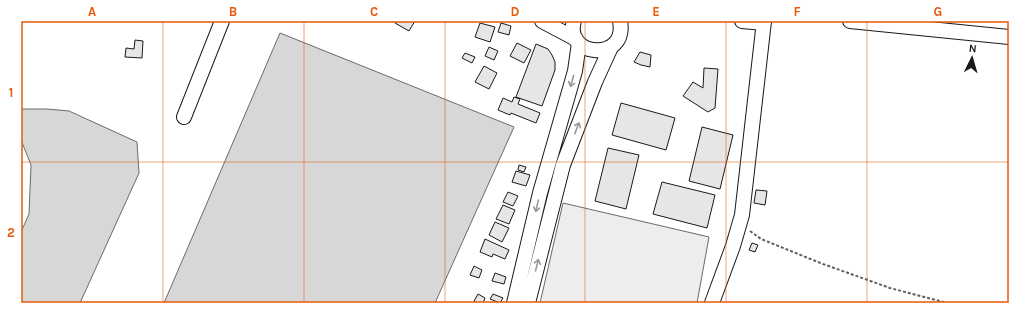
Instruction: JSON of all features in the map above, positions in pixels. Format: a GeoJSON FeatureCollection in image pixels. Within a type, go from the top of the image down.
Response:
{"type":"FeatureCollection","features":[{"type":"Feature","properties":{"kind":"street"},"geometry":{"type":"LineString","coordinates":[[184,117],[222,21]]}},
{"type":"Feature","properties":{"kind":"street"},"geometry":{"type":"LineString","coordinates":[[542,21],[577,41],[588,50],[604,50],[611,47]]}},
{"type":"Feature","properties":{"kind":"street"},"geometry":{"type":"LineString","coordinates":[[514,303],[540,193],[575,71],[577,41],[573,32],[574,21]]}},
{"type":"Feature","properties":{"kind":"street"},"geometry":{"type":"LineString","coordinates":[[528,303],[563,165],[594,82],[611,47],[617,41],[620,34],[620,21]]}},
{"type":"Feature","properties":{"kind":"street"},"geometry":{"type":"LineString","coordinates":[[712,303],[733,246],[742,214],[764,22],[742,21]]}},
{"type":"Feature","properties":{"kind":"street"},"geometry":{"type":"LineString","coordinates":[[850,21],[1009,37]]}},
{"type":"Feature","properties":{"kind":"path"},"geometry":{"type":"LineString","coordinates":[[742,214],[747,229],[761,239],[823,264],[890,288],[947,303]]}},
{"type":"Feature","properties":{"kind":"shaded area"},"geometry":{"type":"Polygon","coordinates":[[[280,33],[514,127],[435,303],[164,303],[280,33]]]}},
{"type":"Feature","properties":{"kind":"shaded area"},"geometry":{"type":"Polygon","coordinates":[[[23,109],[69,111],[137,142],[139,173],[80,303],[21,303],[21,232],[29,214],[31,165],[21,140],[21,111],[23,109]]]}},
{"type":"Feature","properties":{"kind":"shaded area"},"geometry":{"type":"Polygon","coordinates":[[[563,203],[709,237],[697,303],[540,303],[563,203]]]}},
{"type":"Feature","properties":{"kind":"building"},"geometry":{"type":"Polygon","coordinates":[[[396,21],[415,21],[409,31],[395,23],[396,21]]]}},
{"type":"Feature","properties":{"kind":"building"},"geometry":{"type":"Polygon","coordinates":[[[480,23],[495,27],[490,42],[475,37],[480,23]]]}},
{"type":"Feature","properties":{"kind":"building"},"geometry":{"type":"Polygon","coordinates":[[[501,23],[511,26],[509,35],[498,32],[501,23]]]}},
{"type":"Feature","properties":{"kind":"building"},"geometry":{"type":"Polygon","coordinates":[[[135,40],[143,41],[142,58],[125,57],[126,48],[134,49],[135,40]]]}},
{"type":"Feature","properties":{"kind":"building"},"geometry":{"type":"Polygon","coordinates":[[[517,43],[531,50],[524,63],[510,56],[517,43]]]}},
{"type":"Feature","properties":{"kind":"building"},"geometry":{"type":"Polygon","coordinates":[[[536,44],[548,49],[555,62],[555,70],[542,106],[516,97],[536,44]]]}},
{"type":"Feature","properties":{"kind":"building"},"geometry":{"type":"Polygon","coordinates":[[[489,47],[498,51],[494,60],[485,56],[489,47]]]}},
{"type":"Feature","properties":{"kind":"building"},"geometry":{"type":"Polygon","coordinates":[[[640,52],[651,55],[650,67],[634,62],[640,52]]]}},
{"type":"Feature","properties":{"kind":"building"},"geometry":{"type":"Polygon","coordinates":[[[465,53],[475,57],[472,63],[462,58],[465,53]]]}},
{"type":"Feature","properties":{"kind":"building"},"geometry":{"type":"Polygon","coordinates":[[[484,66],[497,73],[489,89],[475,82],[484,66]]]}},
{"type":"Feature","properties":{"kind":"building"},"geometry":{"type":"Polygon","coordinates":[[[704,68],[718,69],[715,108],[708,112],[683,96],[693,82],[703,88],[704,68]]]}},
{"type":"Feature","properties":{"kind":"building"},"geometry":{"type":"Polygon","coordinates":[[[514,97],[520,99],[518,104],[540,113],[536,123],[511,113],[510,115],[498,110],[503,98],[512,102],[514,97]]]}},
{"type":"Feature","properties":{"kind":"building"},"geometry":{"type":"Polygon","coordinates":[[[621,103],[675,118],[666,150],[612,135],[621,103]]]}},
{"type":"Feature","properties":{"kind":"building"},"geometry":{"type":"Polygon","coordinates":[[[702,127],[733,135],[720,189],[689,181],[702,127]]]}},
{"type":"Feature","properties":{"kind":"building"},"geometry":{"type":"Polygon","coordinates":[[[608,148],[639,155],[626,209],[595,201],[608,148]]]}},
{"type":"Feature","properties":{"kind":"building"},"geometry":{"type":"Polygon","coordinates":[[[519,165],[526,167],[524,172],[518,170],[519,165]]]}},
{"type":"Feature","properties":{"kind":"building"},"geometry":{"type":"Polygon","coordinates":[[[516,171],[530,175],[526,186],[512,182],[516,171]]]}},
{"type":"Feature","properties":{"kind":"building"},"geometry":{"type":"Polygon","coordinates":[[[662,182],[715,195],[707,228],[653,214],[662,182]]]}},
{"type":"Feature","properties":{"kind":"building"},"geometry":{"type":"Polygon","coordinates":[[[756,190],[767,191],[765,205],[754,203],[756,190]]]}},
{"type":"Feature","properties":{"kind":"building"},"geometry":{"type":"Polygon","coordinates":[[[508,192],[518,196],[513,206],[503,202],[508,192]]]}},
{"type":"Feature","properties":{"kind":"building"},"geometry":{"type":"Polygon","coordinates":[[[503,205],[515,210],[509,224],[496,219],[503,205]]]}},
{"type":"Feature","properties":{"kind":"building"},"geometry":{"type":"Polygon","coordinates":[[[495,222],[509,228],[502,242],[489,235],[495,222]]]}},
{"type":"Feature","properties":{"kind":"building"},"geometry":{"type":"Polygon","coordinates":[[[485,239],[509,250],[505,259],[493,254],[492,257],[480,252],[485,239]]]}},
{"type":"Feature","properties":{"kind":"building"},"geometry":{"type":"Polygon","coordinates":[[[752,243],[758,245],[755,252],[749,250],[752,243]]]}},
{"type":"Feature","properties":{"kind":"building"},"geometry":{"type":"Polygon","coordinates":[[[474,266],[482,270],[479,278],[470,275],[474,266]]]}},
{"type":"Feature","properties":{"kind":"building"},"geometry":{"type":"Polygon","coordinates":[[[495,273],[506,277],[504,284],[492,281],[495,273]]]}},
{"type":"Feature","properties":{"kind":"building"},"geometry":{"type":"Polygon","coordinates":[[[478,294],[485,298],[483,303],[474,301],[478,294]]]}},
{"type":"Feature","properties":{"kind":"building"},"geometry":{"type":"Polygon","coordinates":[[[493,294],[503,298],[500,303],[490,299],[493,294]]]}}]}
